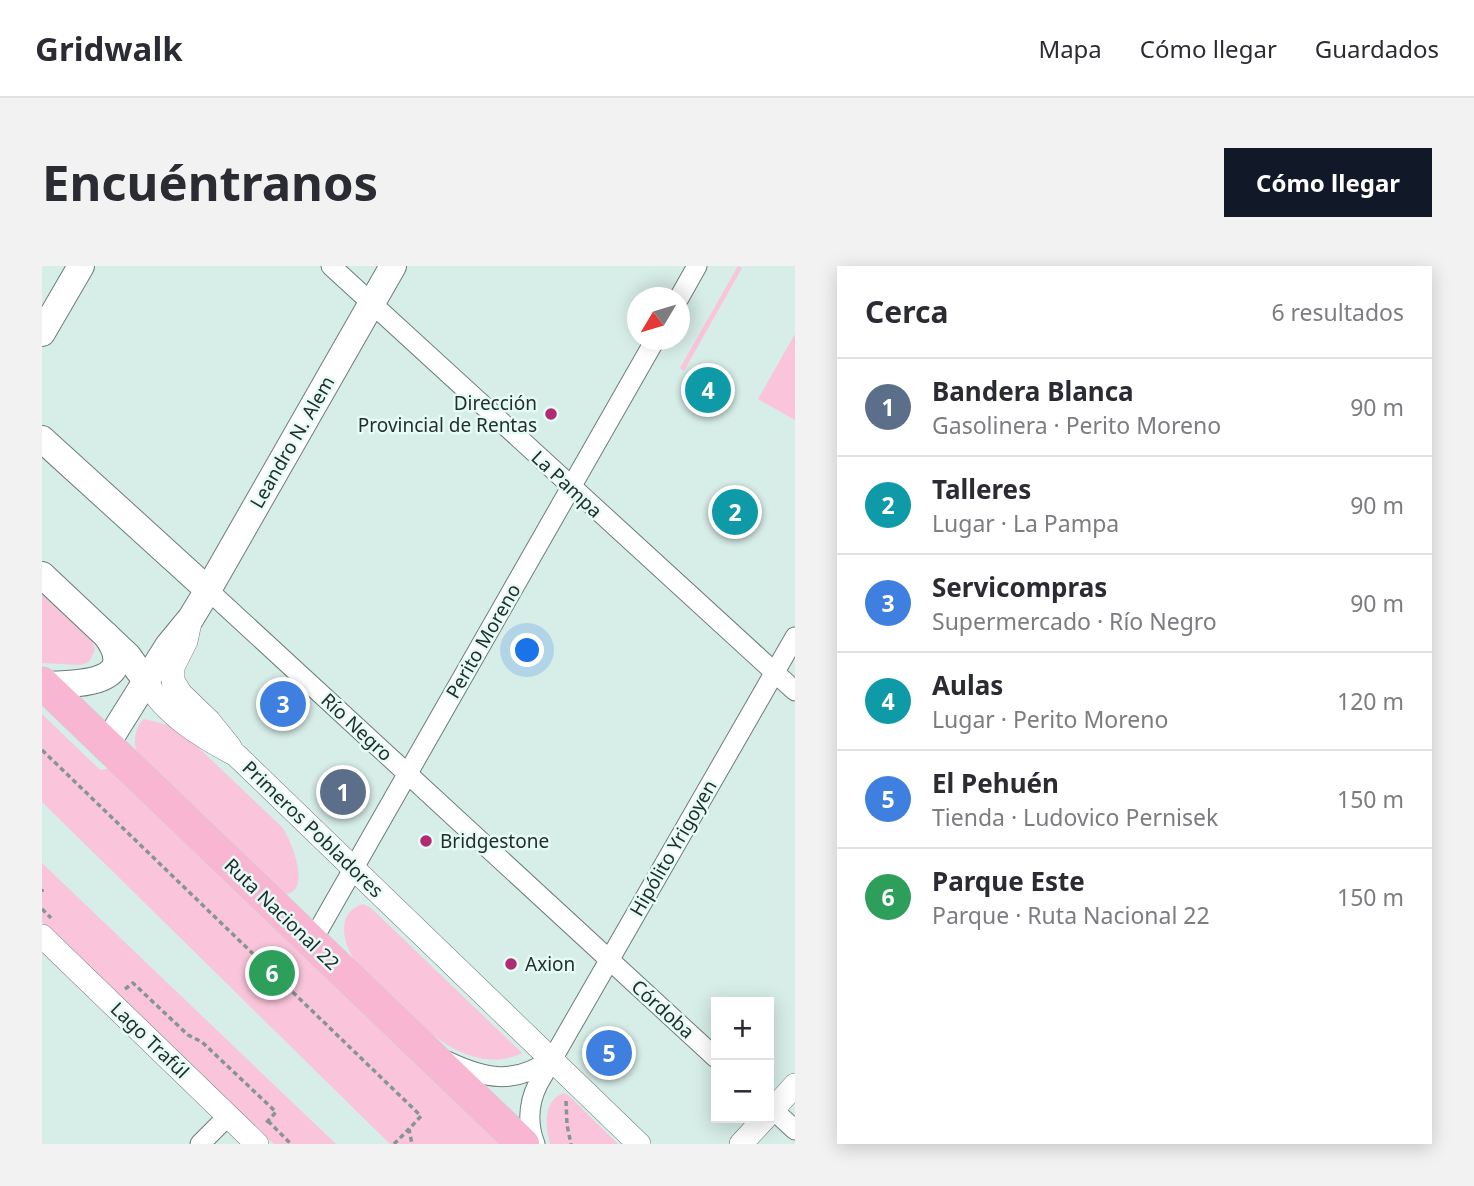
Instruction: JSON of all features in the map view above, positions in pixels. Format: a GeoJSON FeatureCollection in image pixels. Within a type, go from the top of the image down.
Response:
{"type":"FeatureCollection","features":[{"type":"Feature","properties":{"kind":"highway","name":"Ruta Nacional 22"},"geometry":{"type":"LineString","coordinates":[[43,684],[310,943],[523,1144]]}},
{"type":"Feature","properties":{"kind":"main road"},"geometry":{"type":"LineString","coordinates":[[42,333],[81,266]]}},
{"type":"Feature","properties":{"kind":"main road","name":"Leandro N. Alem"},"geometry":{"type":"LineString","coordinates":[[106,745],[168,646],[191,618],[208,590],[393,266]]}},
{"type":"Feature","properties":{"kind":"main road","name":"Río Negro"},"geometry":{"type":"LineString","coordinates":[[42,439],[208,590]]}},
{"type":"Feature","properties":{"kind":"main road","name":"Primeros Pobladores"},"geometry":{"type":"LineString","coordinates":[[42,575],[134,662],[146,681]]}},
{"type":"Feature","properties":{"kind":"main road"},"geometry":{"type":"LineString","coordinates":[[43,684],[90,682],[101,680],[109,674],[116,661],[115,651],[105,634]]}},
{"type":"Feature","properties":{"kind":"street","name":"La Pampa"},"geometry":{"type":"LineString","coordinates":[[331,266],[570,488],[795,691]]}},
{"type":"Feature","properties":{"kind":"street"},"geometry":{"type":"LineString","coordinates":[[685,287],[697,266]]}},
{"type":"Feature","properties":{"kind":"street","name":"Perito Moreno"},"geometry":{"type":"LineString","coordinates":[[310,943],[649,350]]}},
{"type":"Feature","properties":{"kind":"street","name":"Río Negro"},"geometry":{"type":"LineString","coordinates":[[208,590],[609,960]]}},
{"type":"Feature","properties":{"kind":"street","name":"Leandro N. Alem"},"geometry":{"type":"LineString","coordinates":[[191,618],[185,646],[173,667],[173,681],[181,694],[215,727],[236,755]]}},
{"type":"Feature","properties":{"kind":"street","name":"Hipólito Yrigoyen"},"geometry":{"type":"LineString","coordinates":[[535,1144],[529,1122],[531,1099],[551,1059],[795,637]]}},
{"type":"Feature","properties":{"kind":"street","name":"Primeros Pobladores"},"geometry":{"type":"LineString","coordinates":[[146,681],[158,699],[194,730],[236,755],[639,1144]]}},
{"type":"Feature","properties":{"kind":"street","name":"Lago Trafúl"},"geometry":{"type":"LineString","coordinates":[[47,927],[228,1116],[258,1137]]}},
{"type":"Feature","properties":{"kind":"street","name":"Córdoba"},"geometry":{"type":"LineString","coordinates":[[609,960],[711,1053]]}},
{"type":"Feature","properties":{"kind":"street"},"geometry":{"type":"LineString","coordinates":[[425,1050],[467,1070],[492,1077],[524,1073],[551,1059]]}},
{"type":"Feature","properties":{"kind":"street"},"geometry":{"type":"LineString","coordinates":[[774,1107],[795,1085]]}},
{"type":"Feature","properties":{"kind":"street"},"geometry":{"type":"LineString","coordinates":[[774,1115],[795,1130]]}},
{"type":"Feature","properties":{"kind":"street"},"geometry":{"type":"LineString","coordinates":[[200,1144],[228,1116]]}},
{"type":"Feature","properties":{"kind":"street"},"geometry":{"type":"LineString","coordinates":[[741,1144],[759,1123]]}},
{"type":"Feature","properties":{"kind":"path"},"geometry":{"type":"LineString","coordinates":[[42,750],[421,1116],[394,1144]]}},
{"type":"Feature","properties":{"kind":"path"},"geometry":{"type":"LineString","coordinates":[[42,909],[47,927]]}},
{"type":"Feature","properties":{"kind":"path"},"geometry":{"type":"LineString","coordinates":[[117,981],[126,990],[133,983],[188,1035],[202,1042],[276,1112],[258,1137]]}},
{"type":"Feature","properties":{"kind":"path"},"geometry":{"type":"LineString","coordinates":[[566,1094],[571,1144]]}},
{"type":"Feature","properties":{"kind":"path"},"geometry":{"type":"LineString","coordinates":[[268,1121],[291,1144]]}},
{"type":"Feature","properties":{"kind":"path"},"geometry":{"type":"LineString","coordinates":[[409,1129],[412,1144]]}},
{"type":"Feature","properties":{"kind":"shaded area"},"geometry":{"type":"Polygon","coordinates":[[[738,266],[742,268],[684,371],[680,368],[738,266]]]}},
{"type":"Feature","properties":{"kind":"shaded area"},"geometry":{"type":"Polygon","coordinates":[[[795,334],[795,420],[758,399],[795,334]]]}},
{"type":"Feature","properties":{"kind":"shaded area"},"geometry":{"type":"Polygon","coordinates":[[[42,594],[92,641],[95,650],[89,662],[81,665],[42,663],[42,594]]]}},
{"type":"Feature","properties":{"kind":"shaded area"},"geometry":{"type":"Polygon","coordinates":[[[42,714],[97,767],[101,770],[111,768],[505,1144],[390,1144],[42,802],[42,714]]]}},
{"type":"Feature","properties":{"kind":"shaded area"},"geometry":{"type":"Polygon","coordinates":[[[144,719],[168,725],[183,733],[282,827],[298,866],[297,886],[292,892],[283,894],[139,756],[135,737],[144,719]]]}},
{"type":"Feature","properties":{"kind":"shaded area"},"geometry":{"type":"Polygon","coordinates":[[[42,863],[336,1144],[274,1144],[42,922],[42,863]]]}},
{"type":"Feature","properties":{"kind":"shaded area"},"geometry":{"type":"Polygon","coordinates":[[[363,904],[371,908],[522,1053],[499,1059],[476,1057],[432,1035],[412,1018],[359,966],[349,950],[344,932],[345,923],[348,915],[363,904]]]}},
{"type":"Feature","properties":{"kind":"shaded area"},"geometry":{"type":"Polygon","coordinates":[[[564,1093],[618,1144],[550,1144],[547,1114],[552,1101],[564,1093]]]}},
{"type":"Feature","properties":{"kind":"place","name":"Aulas"},"geometry":{"type":"Point","coordinates":[708,390]}},
{"type":"Feature","properties":{"kind":"place","name":"Dirección Provincial de Rentas"},"geometry":{"type":"Point","coordinates":[551,414]}},
{"type":"Feature","properties":{"kind":"place","name":"Talleres"},"geometry":{"type":"Point","coordinates":[735,512]}},
{"type":"Feature","properties":{"kind":"place","name":"Servicompras"},"geometry":{"type":"Point","coordinates":[283,704]}},
{"type":"Feature","properties":{"kind":"place","name":"Bandera Blanca"},"geometry":{"type":"Point","coordinates":[343,792]}},
{"type":"Feature","properties":{"kind":"place","name":"Bridgestone"},"geometry":{"type":"Point","coordinates":[426,841]}},
{"type":"Feature","properties":{"kind":"place","name":"Axion"},"geometry":{"type":"Point","coordinates":[511,964]}},
{"type":"Feature","properties":{"kind":"place","name":"Parque Este"},"geometry":{"type":"Point","coordinates":[272,973]}},
{"type":"Feature","properties":{"kind":"place","name":"El Pehuén"},"geometry":{"type":"Point","coordinates":[609,1053]}}]}
